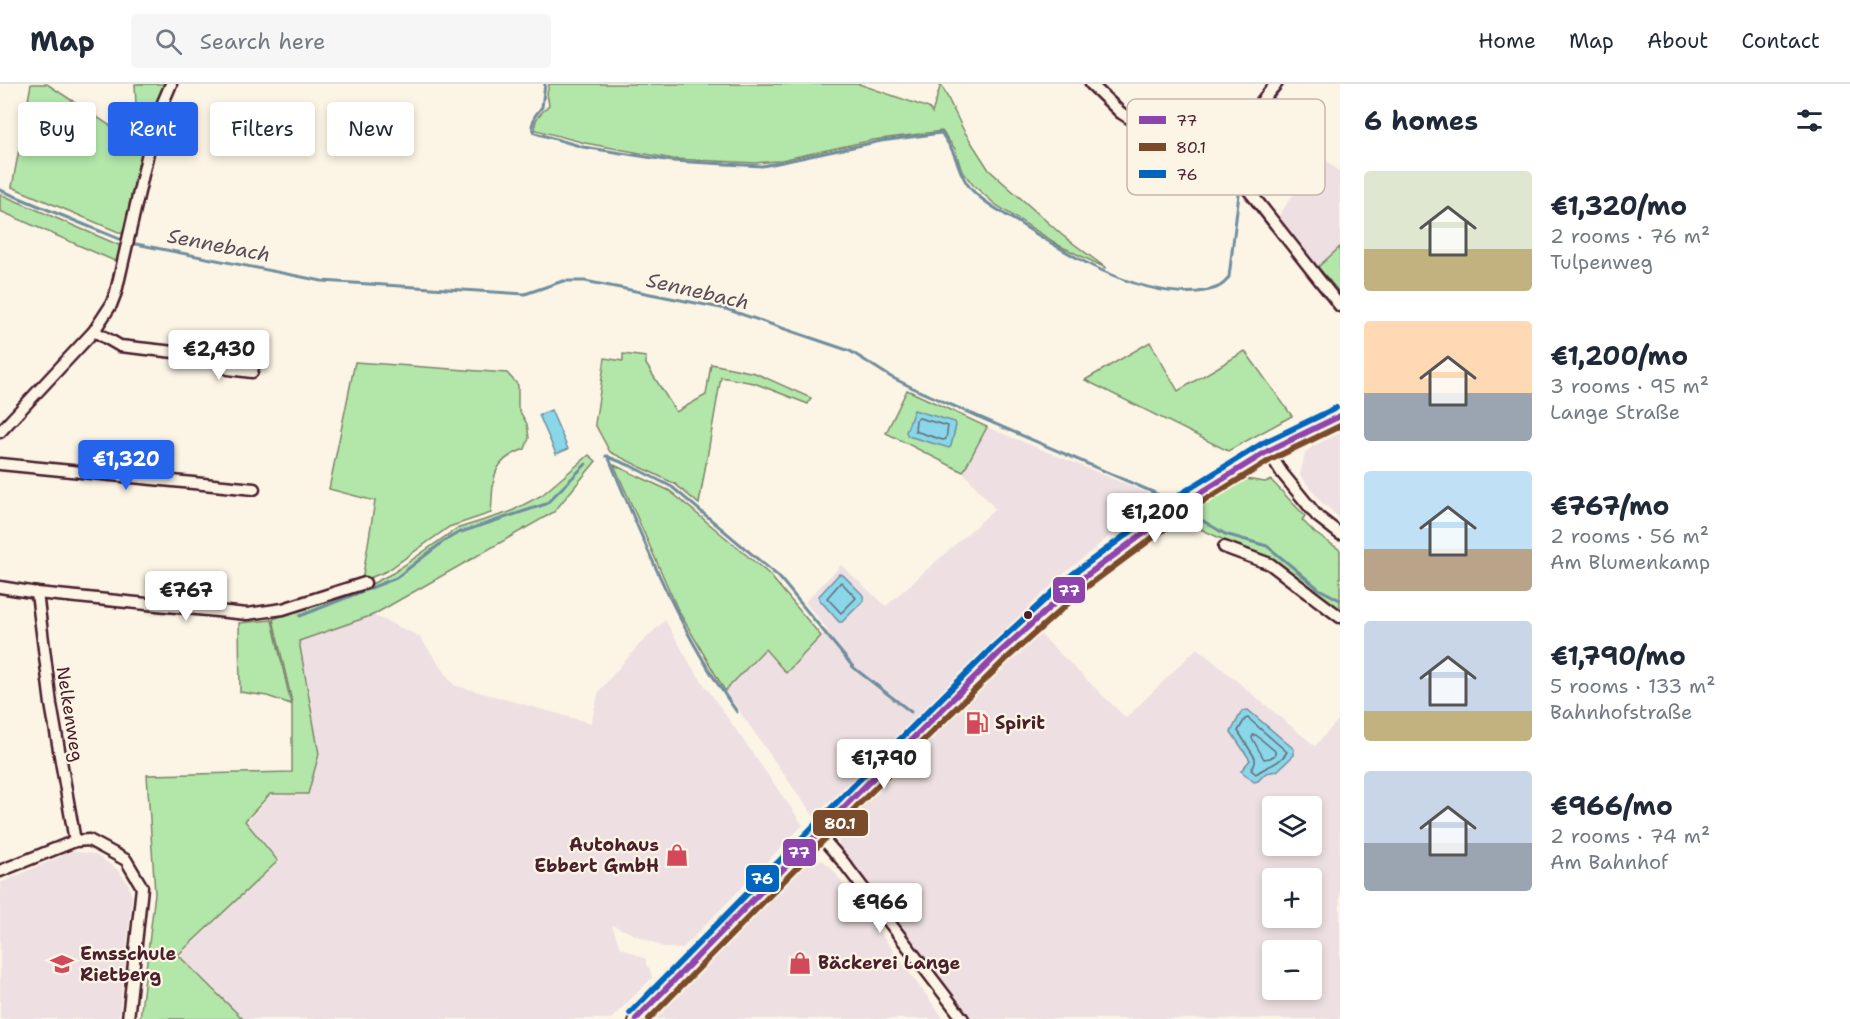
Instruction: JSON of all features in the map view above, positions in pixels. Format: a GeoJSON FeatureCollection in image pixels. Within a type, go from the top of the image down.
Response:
{"type":"FeatureCollection","features":[{"type":"Feature","properties":{"kind":"main road"},"geometry":{"type":"LineString","coordinates":[[636,1019],[999,653],[1080,581],[1190,500],[1268,451],[1340,416]]}},
{"type":"Feature","properties":{"kind":"street"},"geometry":{"type":"LineString","coordinates":[[0,432],[94,331],[114,298],[150,144],[159,112],[171,84]]}},
{"type":"Feature","properties":{"kind":"street"},"geometry":{"type":"LineString","coordinates":[[1091,84],[1127,117]]}},
{"type":"Feature","properties":{"kind":"street"},"geometry":{"type":"LineString","coordinates":[[1263,99],[1276,84]]}},
{"type":"Feature","properties":{"kind":"street"},"geometry":{"type":"LineString","coordinates":[[1252,195],[1340,306]]}},
{"type":"Feature","properties":{"kind":"street"},"geometry":{"type":"LineString","coordinates":[[94,331],[120,346],[219,357]]}},
{"type":"Feature","properties":{"kind":"street"},"geometry":{"type":"LineString","coordinates":[[1268,451],[1282,473],[1317,516],[1340,534]]}},
{"type":"Feature","properties":{"kind":"street"},"geometry":{"type":"LineString","coordinates":[[0,464],[254,489]]}},
{"type":"Feature","properties":{"kind":"street"},"geometry":{"type":"LineString","coordinates":[[1224,547],[1270,564],[1340,617]]}},
{"type":"Feature","properties":{"kind":"street"},"geometry":{"type":"LineString","coordinates":[[0,587],[37,593],[247,614],[283,609],[365,583]]}},
{"type":"Feature","properties":{"kind":"street","name":"Nelkenweg"},"geometry":{"type":"LineString","coordinates":[[37,593],[51,704],[75,840]]}},
{"type":"Feature","properties":{"kind":"street"},"geometry":{"type":"LineString","coordinates":[[818,833],[844,863],[963,1019]]}},
{"type":"Feature","properties":{"kind":"street"},"geometry":{"type":"LineString","coordinates":[[0,871],[75,840],[89,840],[126,860],[142,887],[128,1019]]}},
{"type":"Feature","properties":{"kind":"shaded area"},"geometry":{"type":"Polygon","coordinates":[[[1325,159],[1340,172],[1340,247],[1318,267],[1276,220],[1293,195],[1325,195],[1325,159]]]}},
{"type":"Feature","properties":{"kind":"shaded area"},"geometry":{"type":"Polygon","coordinates":[[[987,427],[1155,498],[1058,579],[814,817],[725,691],[765,649],[786,672],[828,630],[805,602],[841,565],[886,606],[995,509],[963,472],[987,427]]]}},
{"type":"Feature","properties":{"kind":"shaded area"},"geometry":{"type":"Polygon","coordinates":[[[1340,433],[1340,518],[1321,502],[1300,475],[1305,453],[1313,446],[1340,433]]]}},
{"type":"Feature","properties":{"kind":"shaded area"},"geometry":{"type":"Polygon","coordinates":[[[373,615],[419,636],[454,685],[591,723],[599,691],[636,648],[665,620],[692,667],[803,825],[682,949],[666,948],[612,925],[620,947],[646,959],[646,965],[650,969],[652,978],[611,1019],[243,1019],[179,956],[280,861],[247,822],[270,796],[308,794],[319,754],[299,641],[373,615]]]}},
{"type":"Feature","properties":{"kind":"shaded area"},"geometry":{"type":"Polygon","coordinates":[[[1040,634],[1126,718],[1197,648],[1315,746],[1340,718],[1340,1019],[972,1019],[839,846],[838,836],[853,816],[1005,663],[1040,634]]]}},
{"type":"Feature","properties":{"kind":"shaded area","name":"Emsschule Rietberg"},"geometry":{"type":"Polygon","coordinates":[[[73,851],[94,854],[118,870],[128,883],[132,897],[119,1019],[0,1019],[0,883],[73,851]]]}},
{"type":"Feature","properties":{"kind":"shaded area"},"geometry":{"type":"Polygon","coordinates":[[[814,860],[822,860],[830,866],[944,1019],[653,1019],[800,869],[814,860]]]}},
{"type":"Feature","properties":{"kind":"green space"},"geometry":{"type":"Polygon","coordinates":[[[31,84],[47,84],[74,102],[28,102],[31,84]]]}},
{"type":"Feature","properties":{"kind":"green space"},"geometry":{"type":"Polygon","coordinates":[[[135,84],[165,84],[158,102],[136,102],[135,84]]]}},
{"type":"Feature","properties":{"kind":"green space"},"geometry":{"type":"Polygon","coordinates":[[[549,84],[859,84],[929,108],[932,113],[941,84],[964,131],[989,170],[1062,235],[1106,268],[1060,246],[996,205],[973,185],[961,169],[955,149],[942,131],[873,140],[777,161],[756,163],[673,159],[585,143],[536,130],[537,119],[549,105],[547,94],[549,84]]]}},
{"type":"Feature","properties":{"kind":"green space"},"geometry":{"type":"Polygon","coordinates":[[[96,116],[108,124],[108,156],[142,156],[123,234],[12,187],[18,154],[96,156],[96,116]]]}},
{"type":"Feature","properties":{"kind":"green space"},"geometry":{"type":"Polygon","coordinates":[[[0,194],[121,246],[117,262],[0,211],[0,194]]]}},
{"type":"Feature","properties":{"kind":"green space"},"geometry":{"type":"Polygon","coordinates":[[[1340,247],[1340,293],[1318,267],[1340,247]]]}},
{"type":"Feature","properties":{"kind":"green space"},"geometry":{"type":"Polygon","coordinates":[[[1150,342],[1178,391],[1245,351],[1292,416],[1228,451],[1085,380],[1150,342]]]}},
{"type":"Feature","properties":{"kind":"green space"},"geometry":{"type":"Polygon","coordinates":[[[623,354],[646,357],[646,364],[676,412],[706,395],[711,364],[755,373],[811,398],[808,404],[754,383],[721,377],[699,504],[675,484],[610,452],[595,424],[605,358],[623,361],[623,354]]]}},
{"type":"Feature","properties":{"kind":"green space"},"geometry":{"type":"Polygon","coordinates":[[[355,362],[507,373],[518,385],[518,408],[527,424],[529,438],[525,449],[505,459],[499,466],[494,481],[491,513],[449,527],[387,571],[362,581],[375,501],[329,489],[355,362]]]}},
{"type":"Feature","properties":{"kind":"green space"},"geometry":{"type":"Polygon","coordinates":[[[907,390],[987,427],[963,472],[886,433],[907,390]]]}},
{"type":"Feature","properties":{"kind":"green space"},"geometry":{"type":"Polygon","coordinates":[[[589,455],[596,461],[554,512],[373,615],[299,641],[319,754],[308,794],[270,794],[245,821],[278,861],[178,955],[243,1019],[140,1019],[155,893],[147,775],[292,772],[292,702],[273,619],[366,587],[393,573],[456,529],[510,512],[542,495],[589,455]]]}},
{"type":"Feature","properties":{"kind":"green space"},"geometry":{"type":"Polygon","coordinates":[[[614,465],[670,491],[769,574],[821,636],[786,673],[765,649],[725,691],[678,610],[614,465]]]}},
{"type":"Feature","properties":{"kind":"green space"},"geometry":{"type":"Polygon","coordinates":[[[1245,479],[1265,482],[1271,480],[1305,516],[1302,520],[1315,533],[1340,550],[1340,609],[1273,559],[1181,520],[1245,479]]]}},
{"type":"Feature","properties":{"kind":"green space"},"geometry":{"type":"Polygon","coordinates":[[[272,620],[291,704],[267,696],[240,692],[239,623],[272,620]]]}},
{"type":"Feature","properties":{"kind":"water"},"geometry":{"type":"Polygon","coordinates":[[[551,410],[568,449],[556,454],[539,415],[551,410]]]}},
{"type":"Feature","properties":{"kind":"water"},"geometry":{"type":"Polygon","coordinates":[[[914,410],[955,422],[949,448],[908,436],[906,432],[914,410]]]}},
{"type":"Feature","properties":{"kind":"water"},"geometry":{"type":"Polygon","coordinates":[[[839,574],[843,575],[863,595],[864,600],[842,622],[839,622],[819,599],[819,596],[839,574]]]}},
{"type":"Feature","properties":{"kind":"water"},"geometry":{"type":"Polygon","coordinates":[[[1248,710],[1294,749],[1294,755],[1277,771],[1266,773],[1254,782],[1241,771],[1250,760],[1231,732],[1242,711],[1248,710]]]}},
{"type":"Feature","properties":{"kind":"waterway"},"geometry":{"type":"LineString","coordinates":[[545,84],[542,107],[535,116],[532,126],[535,133],[583,147],[672,161],[762,166],[881,141],[941,133],[951,148],[967,184],[992,206],[1057,247],[1103,271],[1150,288],[1174,292],[1211,290],[1223,284],[1229,277],[1239,195]]}},
{"type":"Feature","properties":{"kind":"waterway"},"geometry":{"type":"LineString","coordinates":[[1272,99],[1284,84]]}},
{"type":"Feature","properties":{"kind":"waterway","name":"Sennebach"},"geometry":{"type":"LineString","coordinates":[[0,190],[124,241]]}},
{"type":"Feature","properties":{"kind":"waterway","name":"Sennebach"},"geometry":{"type":"LineString","coordinates":[[131,243],[322,281],[525,294],[563,281],[585,281],[726,309],[850,351],[891,377],[919,391],[1155,493],[1177,505]]}},
{"type":"Feature","properties":{"kind":"waterway"},"geometry":{"type":"LineString","coordinates":[[606,456],[672,487],[779,577],[854,668],[911,712]]}},
{"type":"Feature","properties":{"kind":"waterway"},"geometry":{"type":"LineString","coordinates":[[608,456],[650,555],[681,620],[737,712]]}},
{"type":"Feature","properties":{"kind":"waterway"},"geometry":{"type":"LineString","coordinates":[[300,616],[396,578],[458,533],[546,504],[586,464]]}},
{"type":"Feature","properties":{"kind":"waterway","name":"Sennebach"},"geometry":{"type":"LineString","coordinates":[[1185,510],[1225,534],[1267,546],[1319,589],[1340,600]]}},
{"type":"Feature","properties":{"kind":"transit line","name":"76"},"geometry":{"type":"LineString","coordinates":[[630,1013],[993,647],[1073,574],[1184,492],[1263,443],[1336,408]]}},
{"type":"Feature","properties":{"kind":"transit line","name":"77"},"geometry":{"type":"LineString","coordinates":[[636,1019],[999,653],[1079,581],[1189,500],[1268,451],[1340,416]]}},
{"type":"Feature","properties":{"kind":"transit line","name":"80.1"},"geometry":{"type":"LineString","coordinates":[[649,1019],[859,804],[1005,660],[1085,588],[1194,507],[1272,459],[1340,426]]}},
{"type":"Feature","properties":{"kind":"place","name":"Spirit"},"geometry":{"type":"Point","coordinates":[977,723]}},
{"type":"Feature","properties":{"kind":"place","name":"Autohaus Ebbert GmbH"},"geometry":{"type":"Point","coordinates":[677,855]}},
{"type":"Feature","properties":{"kind":"place","name":"Bäckerei Lange"},"geometry":{"type":"Point","coordinates":[800,963]}},
{"type":"Feature","properties":{"kind":"place","name":"Emsschule Rietberg"},"geometry":{"type":"Point","coordinates":[62,964]}}]}
